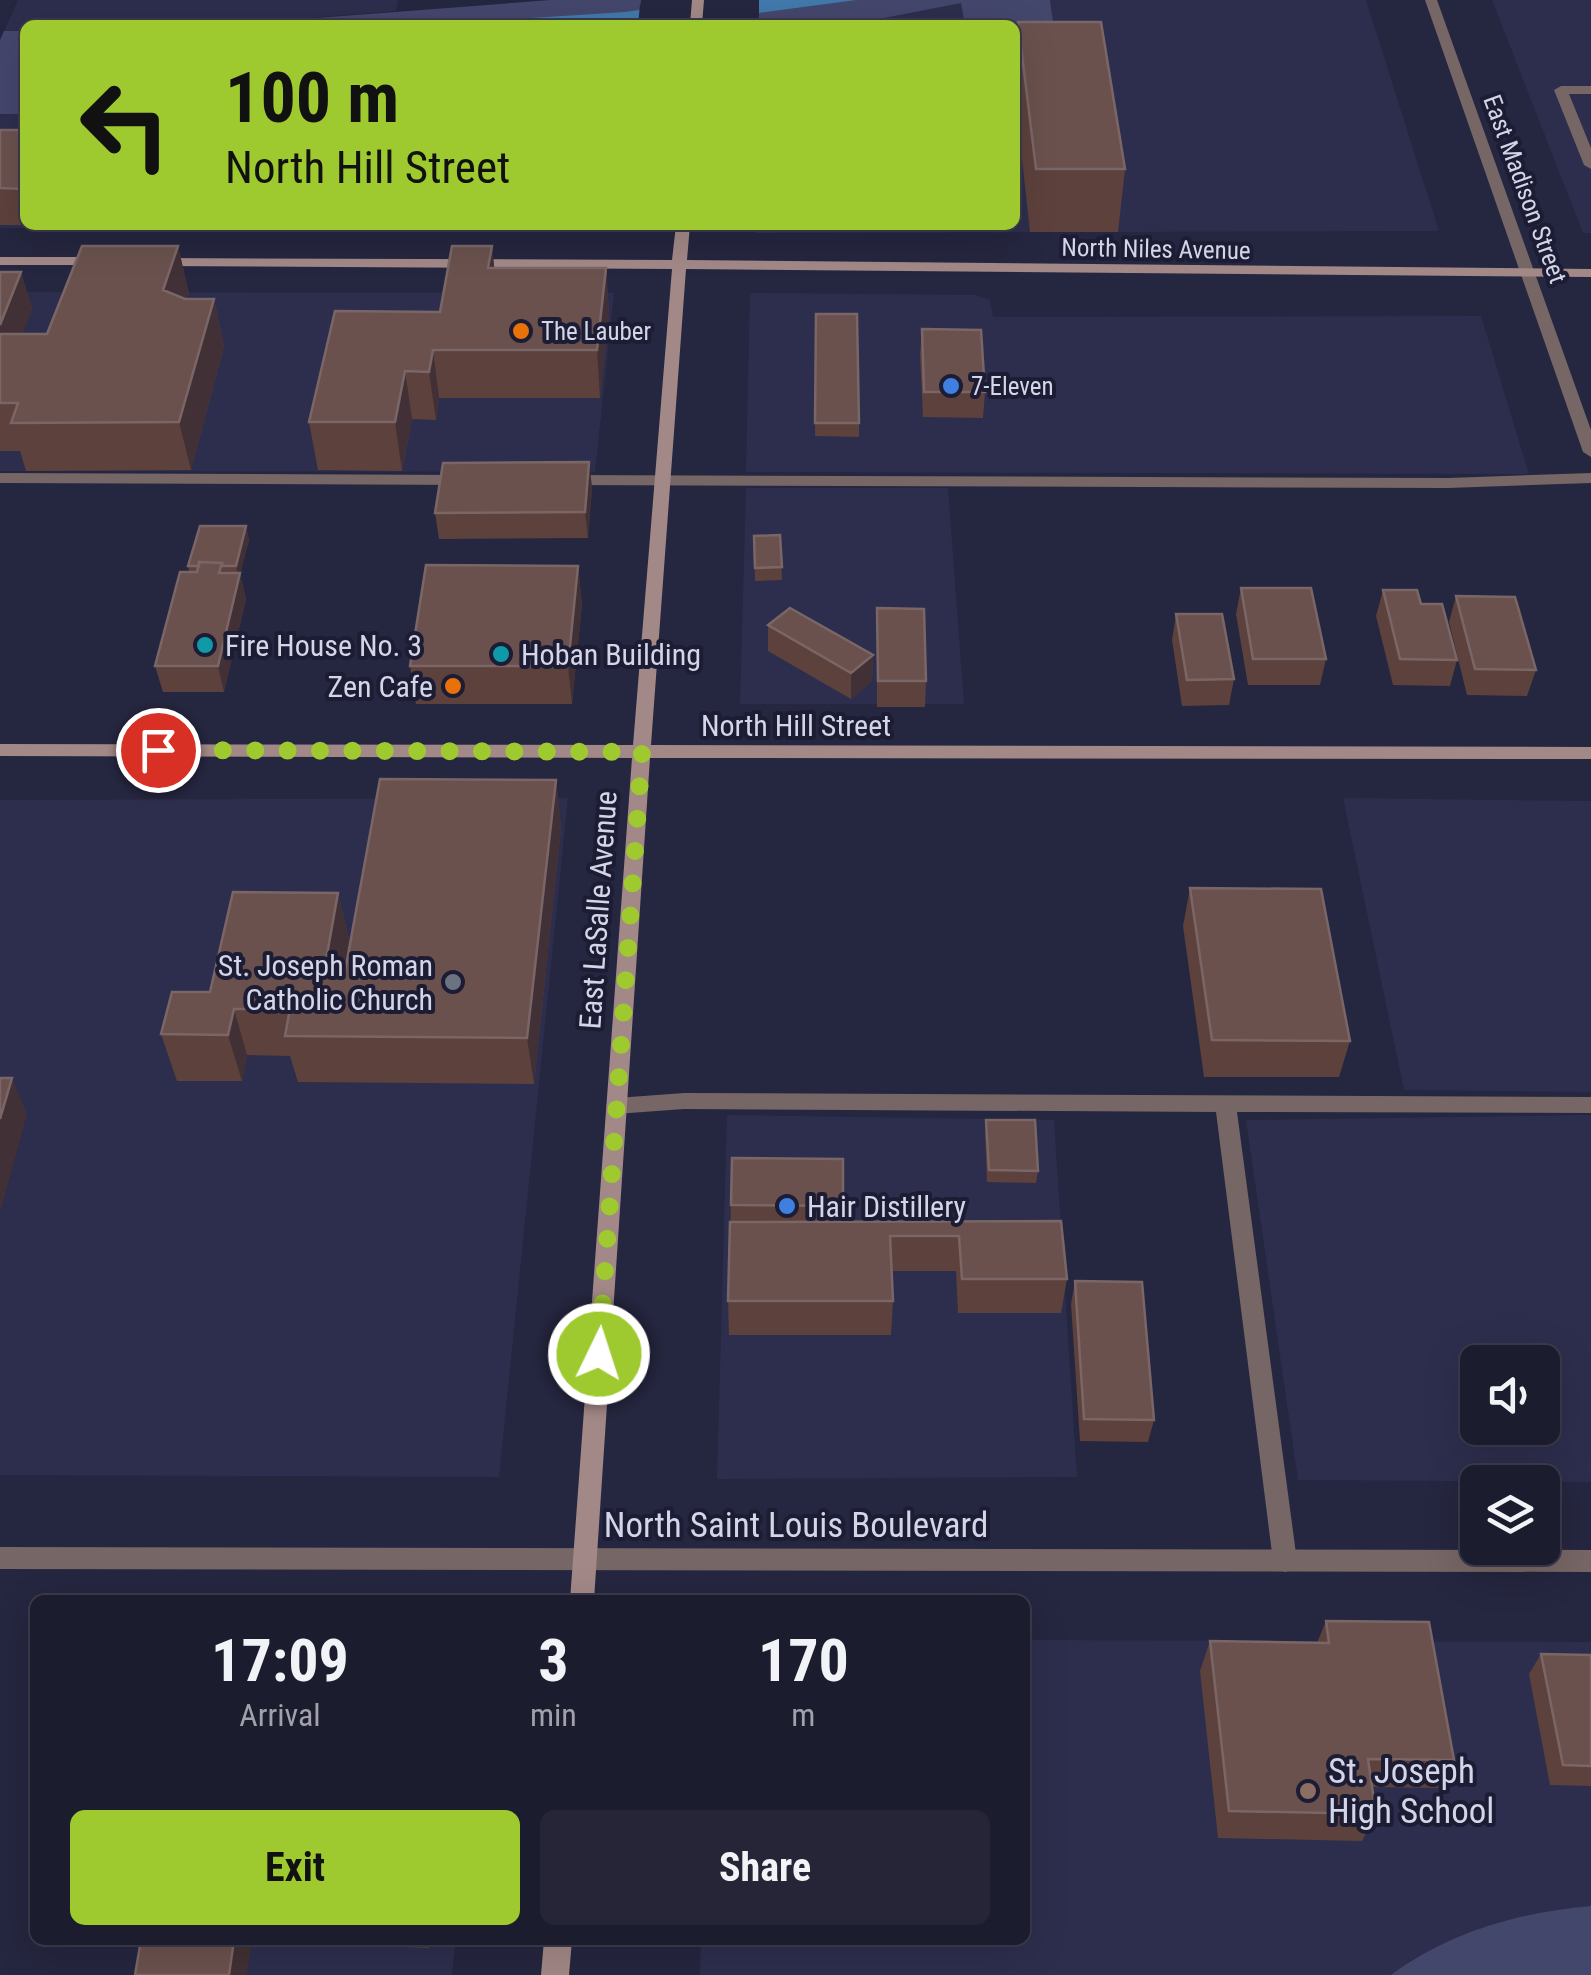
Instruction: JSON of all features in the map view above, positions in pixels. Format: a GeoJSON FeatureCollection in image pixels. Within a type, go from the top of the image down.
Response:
{"type":"FeatureCollection","features":[{"type":"Feature","properties":{"kind":"street","name":"East Madison Street"},"geometry":{"type":"LineString","coordinates":[[1431,0],[1591,452]]}},
{"type":"Feature","properties":{"kind":"street"},"geometry":{"type":"LineString","coordinates":[[1591,90],[1560,90],[1591,165]]}},
{"type":"Feature","properties":{"kind":"street","name":"East LaSalle Avenue"},"geometry":{"type":"LineString","coordinates":[[582,1595],[661,480],[683,230]]}},
{"type":"Feature","properties":{"kind":"street"},"geometry":{"type":"LineString","coordinates":[[0,261],[117,262]]}},
{"type":"Feature","properties":{"kind":"street","name":"North Niles Avenue"},"geometry":{"type":"LineString","coordinates":[[137,262],[680,263],[912,269],[1591,274]]}},
{"type":"Feature","properties":{"kind":"street"},"geometry":{"type":"LineString","coordinates":[[0,478],[487,480]]}},
{"type":"Feature","properties":{"kind":"street"},"geometry":{"type":"LineString","coordinates":[[544,480],[1448,483],[1591,478]]}},
{"type":"Feature","properties":{"kind":"street","name":"North Hill Street"},"geometry":{"type":"LineString","coordinates":[[0,750],[1591,753]]}},
{"type":"Feature","properties":{"kind":"street"},"geometry":{"type":"LineString","coordinates":[[616,1106],[684,1101],[1591,1105]]}},
{"type":"Feature","properties":{"kind":"street"},"geometry":{"type":"LineString","coordinates":[[1226,1105],[1285,1560]]}},
{"type":"Feature","properties":{"kind":"street","name":"North Saint Louis Boulevard"},"geometry":{"type":"LineString","coordinates":[[0,1558],[1591,1561]]}},
{"type":"Feature","properties":{"kind":"street"},"geometry":{"type":"LineString","coordinates":[[555,1975],[558,1945]]}},
{"type":"Feature","properties":{"kind":"shaded area"},"geometry":{"type":"Polygon","coordinates":[[[18,0],[398,0],[396,11],[285,20],[20,20],[20,31],[4,31],[18,0]]]}},
{"type":"Feature","properties":{"kind":"shaded area"},"geometry":{"type":"Polygon","coordinates":[[[551,0],[641,0],[639,20],[289,20],[551,0]]]}},
{"type":"Feature","properties":{"kind":"shaded area"},"geometry":{"type":"Polygon","coordinates":[[[707,0],[856,0],[705,20],[501,20],[625,12],[707,0]]]}},
{"type":"Feature","properties":{"kind":"shaded area"},"geometry":{"type":"Polygon","coordinates":[[[759,0],[1050,0],[1056,44],[1020,44],[1020,20],[964,20],[961,3],[874,20],[758,20],[759,0]]]}},
{"type":"Feature","properties":{"kind":"shaded area"},"geometry":{"type":"Polygon","coordinates":[[[1050,0],[1366,0],[1439,231],[755,233],[1020,230],[1020,44],[1056,44],[1050,0]]]}},
{"type":"Feature","properties":{"kind":"shaded area"},"geometry":{"type":"Polygon","coordinates":[[[1492,0],[1591,0],[1591,233],[1583,233],[1492,0]]]}},
{"type":"Feature","properties":{"kind":"shaded area"},"geometry":{"type":"Polygon","coordinates":[[[961,2],[964,20],[873,20],[961,2]]]}},
{"type":"Feature","properties":{"kind":"shaded area"},"geometry":{"type":"Polygon","coordinates":[[[4,31],[20,31],[20,114],[0,114],[0,40],[4,31]]]}},
{"type":"Feature","properties":{"kind":"shaded area"},"geometry":{"type":"Polygon","coordinates":[[[0,114],[20,114],[20,228],[0,228],[0,114]]]}},
{"type":"Feature","properties":{"kind":"shaded area"},"geometry":{"type":"Polygon","coordinates":[[[415,230],[622,230],[622,231],[415,230]]]}},
{"type":"Feature","properties":{"kind":"shaded area"},"geometry":{"type":"Polygon","coordinates":[[[0,292],[614,293],[595,472],[0,471],[0,292]]]}},
{"type":"Feature","properties":{"kind":"shaded area"},"geometry":{"type":"Polygon","coordinates":[[[750,293],[975,295],[990,300],[993,317],[1481,316],[1529,474],[746,472],[750,293]]]}},
{"type":"Feature","properties":{"kind":"shaded area"},"geometry":{"type":"Polygon","coordinates":[[[746,488],[948,488],[964,704],[740,704],[746,488]]]}},
{"type":"Feature","properties":{"kind":"shaded area"},"geometry":{"type":"Polygon","coordinates":[[[568,798],[499,1477],[0,1475],[0,800],[568,798]]]}},
{"type":"Feature","properties":{"kind":"shaded area"},"geometry":{"type":"Polygon","coordinates":[[[1343,798],[1591,801],[1591,1092],[1404,1090],[1343,798]]]}},
{"type":"Feature","properties":{"kind":"shaded area"},"geometry":{"type":"Polygon","coordinates":[[[727,1115],[1054,1120],[1077,1477],[717,1479],[727,1115]]]}},
{"type":"Feature","properties":{"kind":"shaded area"},"geometry":{"type":"Polygon","coordinates":[[[1591,1115],[1591,1482],[1560,1482],[1560,1465],[1460,1465],[1460,1481],[1298,1480],[1246,1120],[1591,1115]]]}},
{"type":"Feature","properties":{"kind":"shaded area","name":"St. Joseph High School"},"geometry":{"type":"Polygon","coordinates":[[[1030,1640],[1591,1642],[1591,1975],[700,1975],[701,1945],[1030,1945],[1030,1640]]]}},
{"type":"Feature","properties":{"kind":"shaded area"},"geometry":{"type":"Polygon","coordinates":[[[1591,1906],[1591,1975],[1391,1975],[1437,1947],[1486,1927],[1538,1913],[1591,1906]]]}},
{"type":"Feature","properties":{"kind":"shaded area"},"geometry":{"type":"Polygon","coordinates":[[[152,1945],[455,1945],[452,1975],[146,1975],[152,1945]]]}},
{"type":"Feature","properties":{"kind":"pier"},"geometry":{"type":"Polygon","coordinates":[[[673,0],[759,0],[759,17],[638,20],[640,5],[673,0]]]}},
{"type":"Feature","properties":{"kind":"building"},"geometry":{"type":"Polygon","coordinates":[[[1020,22],[1101,22],[1125,169],[1036,169],[1020,22]]]}},
{"type":"Feature","properties":{"kind":"building"},"geometry":{"type":"Polygon","coordinates":[[[0,130],[20,130],[20,189],[0,188],[0,130]]]}},
{"type":"Feature","properties":{"kind":"building"},"geometry":{"type":"Polygon","coordinates":[[[82,246],[178,246],[163,290],[185,299],[214,299],[179,422],[11,423],[18,403],[0,403],[0,334],[47,334],[82,246]]]}},
{"type":"Feature","properties":{"kind":"building"},"geometry":{"type":"Polygon","coordinates":[[[452,246],[492,246],[488,268],[606,268],[597,350],[433,350],[429,372],[405,371],[395,422],[309,422],[335,311],[440,312],[452,246]]]}},
{"type":"Feature","properties":{"kind":"building"},"geometry":{"type":"Polygon","coordinates":[[[0,272],[21,272],[0,325],[0,272]]]}},
{"type":"Feature","properties":{"kind":"building"},"geometry":{"type":"Polygon","coordinates":[[[816,314],[857,314],[859,423],[815,423],[816,314]]]}},
{"type":"Feature","properties":{"kind":"building"},"geometry":{"type":"Polygon","coordinates":[[[922,329],[981,330],[985,392],[924,392],[922,329]]]}},
{"type":"Feature","properties":{"kind":"building"},"geometry":{"type":"Polygon","coordinates":[[[589,462],[585,512],[435,513],[443,463],[589,462]]]}},
{"type":"Feature","properties":{"kind":"building"},"geometry":{"type":"Polygon","coordinates":[[[200,526],[246,526],[236,566],[199,562],[199,566],[188,566],[200,526]]]}},
{"type":"Feature","properties":{"kind":"building"},"geometry":{"type":"Polygon","coordinates":[[[780,535],[782,567],[755,568],[754,536],[780,535]]]}},
{"type":"Feature","properties":{"kind":"building"},"geometry":{"type":"Polygon","coordinates":[[[199,562],[222,563],[219,573],[240,573],[218,666],[155,666],[180,572],[197,572],[199,562]]]}},
{"type":"Feature","properties":{"kind":"building"},"geometry":{"type":"Polygon","coordinates":[[[426,565],[578,566],[568,666],[410,666],[426,565]]]}},
{"type":"Feature","properties":{"kind":"building"},"geometry":{"type":"Polygon","coordinates":[[[1241,588],[1311,588],[1326,659],[1253,659],[1241,588]]]}},
{"type":"Feature","properties":{"kind":"building"},"geometry":{"type":"Polygon","coordinates":[[[1383,590],[1417,590],[1421,604],[1442,604],[1457,660],[1400,659],[1383,590]]]}},
{"type":"Feature","properties":{"kind":"building"},"geometry":{"type":"Polygon","coordinates":[[[1456,596],[1515,597],[1536,670],[1475,669],[1456,596]]]}},
{"type":"Feature","properties":{"kind":"building"},"geometry":{"type":"Polygon","coordinates":[[[790,608],[873,655],[851,673],[768,625],[790,608]]]}},
{"type":"Feature","properties":{"kind":"building"},"geometry":{"type":"Polygon","coordinates":[[[877,608],[924,609],[926,681],[878,681],[877,608]]]}},
{"type":"Feature","properties":{"kind":"building"},"geometry":{"type":"Polygon","coordinates":[[[1176,614],[1222,614],[1234,679],[1187,680],[1176,614]]]}},
{"type":"Feature","properties":{"kind":"building","name":"St. Joseph Roman Catholic Church"},"geometry":{"type":"Polygon","coordinates":[[[380,779],[556,780],[527,1038],[285,1036],[290,1009],[234,1009],[228,1035],[161,1034],[172,992],[210,992],[233,892],[338,893],[323,977],[344,977],[380,779]]]}},
{"type":"Feature","properties":{"kind":"building"},"geometry":{"type":"Polygon","coordinates":[[[1190,888],[1321,889],[1350,1041],[1212,1040],[1190,888]]]}},
{"type":"Feature","properties":{"kind":"building"},"geometry":{"type":"Polygon","coordinates":[[[0,1078],[12,1078],[0,1119],[0,1078]]]}},
{"type":"Feature","properties":{"kind":"building"},"geometry":{"type":"Polygon","coordinates":[[[986,1120],[1035,1120],[1038,1171],[989,1170],[986,1120]]]}},
{"type":"Feature","properties":{"kind":"building"},"geometry":{"type":"Polygon","coordinates":[[[732,1158],[843,1159],[843,1206],[731,1205],[732,1158]]]}},
{"type":"Feature","properties":{"kind":"building"},"geometry":{"type":"Polygon","coordinates":[[[1061,1221],[1067,1279],[962,1279],[959,1236],[890,1236],[893,1301],[728,1301],[730,1222],[1061,1221]]]}},
{"type":"Feature","properties":{"kind":"building"},"geometry":{"type":"Polygon","coordinates":[[[1075,1281],[1142,1282],[1154,1420],[1084,1419],[1075,1281]]]}},
{"type":"Feature","properties":{"kind":"building"},"geometry":{"type":"Polygon","coordinates":[[[1326,1621],[1429,1622],[1454,1760],[1368,1759],[1376,1814],[1229,1811],[1210,1641],[1329,1643],[1326,1621]]]}},
{"type":"Feature","properties":{"kind":"building"},"geometry":{"type":"Polygon","coordinates":[[[1541,1654],[1591,1655],[1591,1766],[1563,1765],[1541,1654]]]}},
{"type":"Feature","properties":{"kind":"building"},"geometry":{"type":"Polygon","coordinates":[[[140,1945],[233,1945],[229,1975],[135,1975],[140,1945]]]}},
{"type":"Feature","properties":{"kind":"place","name":"The Lauber"},"geometry":{"type":"Point","coordinates":[521,331]}},
{"type":"Feature","properties":{"kind":"place","name":"7-Eleven"},"geometry":{"type":"Point","coordinates":[951,386]}},
{"type":"Feature","properties":{"kind":"place","name":"Fire House No. 3"},"geometry":{"type":"Point","coordinates":[205,645]}},
{"type":"Feature","properties":{"kind":"place","name":"Hoban Building"},"geometry":{"type":"Point","coordinates":[501,654]}},
{"type":"Feature","properties":{"kind":"place","name":"Zen Cafe"},"geometry":{"type":"Point","coordinates":[453,686]}},
{"type":"Feature","properties":{"kind":"place","name":"St. Joseph Roman Catholic Church"},"geometry":{"type":"Point","coordinates":[453,982]}},
{"type":"Feature","properties":{"kind":"place","name":"Hair Distillery"},"geometry":{"type":"Point","coordinates":[787,1206]}},
{"type":"Feature","properties":{"kind":"place","name":"St. Joseph High School"},"geometry":{"type":"Point","coordinates":[1308,1791]}},
{"type":"Feature","properties":{"kind":"route"},"geometry":{"type":"LineString","coordinates":[[158,750],[642,752],[599,1354]]}}]}
